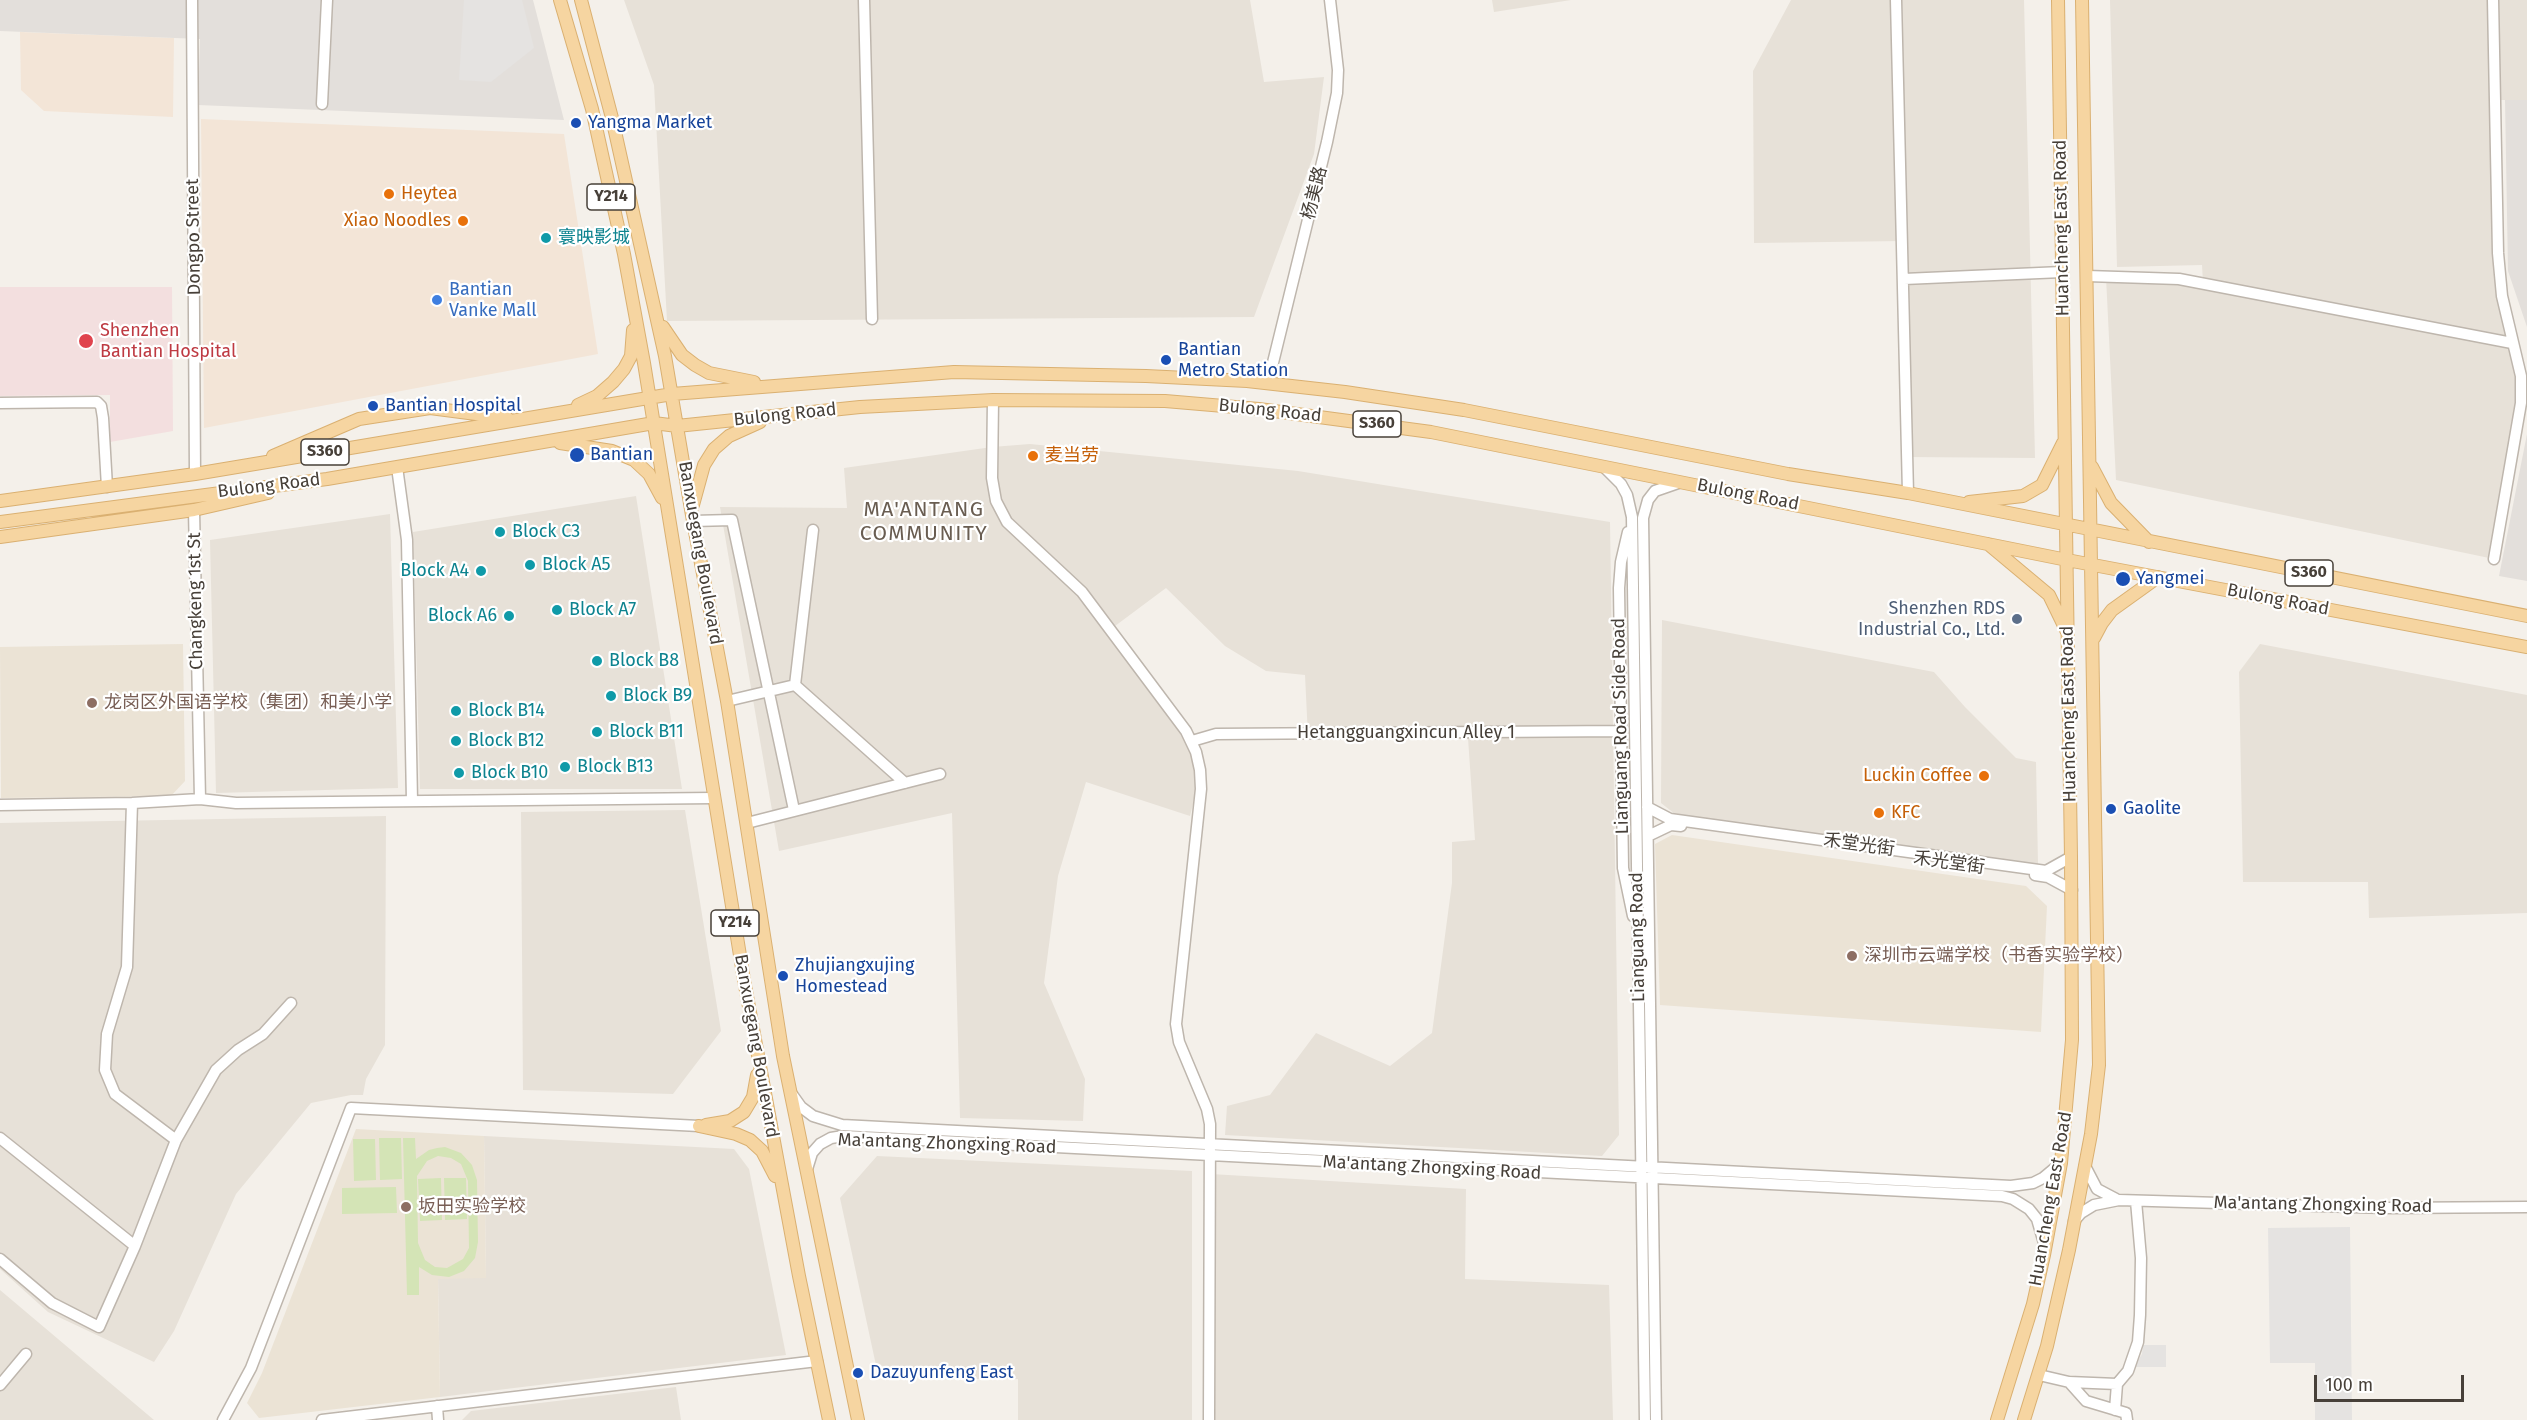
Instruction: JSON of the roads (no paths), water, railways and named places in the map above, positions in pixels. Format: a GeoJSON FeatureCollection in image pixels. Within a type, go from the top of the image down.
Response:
{"type":"FeatureCollection","features":[{"type":"Feature","properties":{"kind":"main road"},"geometry":{"type":"LineString","coordinates":[[553,0],[567,24]]}},
{"type":"Feature","properties":{"kind":"main road","name":"Banxuegang Boulevard"},"geometry":{"type":"LineString","coordinates":[[560,0],[591,108],[632,299],[758,1060],[829,1420]]}},
{"type":"Feature","properties":{"kind":"main road","name":"Y214"},"geometry":{"type":"LineString","coordinates":[[580,0],[612,118],[657,316],[672,394]]}},
{"type":"Feature","properties":{"kind":"main road"},"geometry":{"type":"LineString","coordinates":[[586,20],[587,0]]}},
{"type":"Feature","properties":{"kind":"main road","name":"Huancheng East Road"},"geometry":{"type":"LineString","coordinates":[[1996,1420],[2033,1304],[2044,1255],[2061,1163],[2072,1040],[2072,890],[2058,0]]}},
{"type":"Feature","properties":{"kind":"main road","name":"Huancheng East Road"},"geometry":{"type":"LineString","coordinates":[[2024,1420],[2054,1321],[2085,1166],[2096,1097],[2099,1044],[2082,0]]}},
{"type":"Feature","properties":{"kind":"main road"},"geometry":{"type":"LineString","coordinates":[[563,412],[597,396],[624,369],[631,356],[632,299]]}},
{"type":"Feature","properties":{"kind":"main road"},"geometry":{"type":"LineString","coordinates":[[657,316],[668,337],[682,355],[695,365],[710,373],[729,378],[777,385]]}},
{"type":"Feature","properties":{"kind":"main road","name":"Bulong Road"},"geometry":{"type":"LineString","coordinates":[[0,501],[195,474],[672,394],[954,372],[1146,376],[1268,383],[1464,410],[1788,474],[1908,493],[2527,616]]}},
{"type":"Feature","properties":{"kind":"main road","name":"Banxuegang Boulevard"},"geometry":{"type":"LineString","coordinates":[[672,394],[692,517],[727,701],[789,1092],[858,1420]]}},
{"type":"Feature","properties":{"kind":"main road","name":"Bulong Road"},"geometry":{"type":"LineString","coordinates":[[0,522],[327,479],[654,423],[677,426],[861,407],[993,400],[1165,401],[1259,409],[1431,432],[2067,560],[2527,647]]}},
{"type":"Feature","properties":{"kind":"main road"},"geometry":{"type":"LineString","coordinates":[[253,464],[359,419],[430,408],[520,420]]}},
{"type":"Feature","properties":{"kind":"main road"},"geometry":{"type":"LineString","coordinates":[[692,517],[704,465],[714,449],[729,436],[750,425],[784,415]]}},
{"type":"Feature","properties":{"kind":"main road"},"geometry":{"type":"LineString","coordinates":[[1957,503],[2023,496],[2042,485],[2065,440]]}},
{"type":"Feature","properties":{"kind":"main road"},"geometry":{"type":"LineString","coordinates":[[547,441],[612,451],[633,460],[649,474],[668,513]]}},
{"type":"Feature","properties":{"kind":"main road"},"geometry":{"type":"LineString","coordinates":[[2090,464],[2111,503],[2149,542]]}},
{"type":"Feature","properties":{"kind":"main road"},"geometry":{"type":"LineString","coordinates":[[0,537],[194,510],[327,479]]}},
{"type":"Feature","properties":{"kind":"main road"},"geometry":{"type":"LineString","coordinates":[[1987,544],[2049,595],[2068,636]]}},
{"type":"Feature","properties":{"kind":"main road"},"geometry":{"type":"LineString","coordinates":[[2093,645],[2098,629],[2112,610],[2158,577]]}},
{"type":"Feature","properties":{"kind":"main road"},"geometry":{"type":"LineString","coordinates":[[699,1126],[730,1121],[744,1112],[753,1098],[758,1060]]}},
{"type":"Feature","properties":{"kind":"main road"},"geometry":{"type":"LineString","coordinates":[[699,1126],[736,1134],[750,1140],[762,1151],[783,1193]]}},
{"type":"Feature","properties":{"kind":"street","name":"Dongpo Street"},"geometry":{"type":"LineString","coordinates":[[192,0],[195,474]]}},
{"type":"Feature","properties":{"kind":"street"},"geometry":{"type":"LineString","coordinates":[[322,104],[327,0]]}},
{"type":"Feature","properties":{"kind":"street"},"geometry":{"type":"LineString","coordinates":[[864,0],[872,319]]}},
{"type":"Feature","properties":{"kind":"street","name":"杨美路"},"geometry":{"type":"LineString","coordinates":[[1268,383],[1337,93],[1336,34],[1330,0]]}},
{"type":"Feature","properties":{"kind":"street"},"geometry":{"type":"LineString","coordinates":[[1896,0],[1908,493]]}},
{"type":"Feature","properties":{"kind":"street"},"geometry":{"type":"LineString","coordinates":[[2493,0],[2498,253],[2502,296],[2519,364],[2521,403],[2494,559]]}},
{"type":"Feature","properties":{"kind":"street"},"geometry":{"type":"LineString","coordinates":[[1904,279],[2062,272]]}},
{"type":"Feature","properties":{"kind":"street"},"geometry":{"type":"LineString","coordinates":[[2087,276],[2179,279],[2512,343]]}},
{"type":"Feature","properties":{"kind":"street"},"geometry":{"type":"LineString","coordinates":[[993,400],[992,478],[996,501],[1007,522],[1082,592],[1192,741],[1200,770],[1201,789],[1176,1024],[1179,1042],[1208,1109],[1211,1144],[1209,1420]]}},
{"type":"Feature","properties":{"kind":"street"},"geometry":{"type":"LineString","coordinates":[[0,403],[97,402],[101,406],[104,418],[107,487]]}},
{"type":"Feature","properties":{"kind":"street","name":"Lianguang Road"},"geometry":{"type":"LineString","coordinates":[[1601,465],[1621,484],[1627,495],[1632,517],[1638,934],[1647,1167]]}},
{"type":"Feature","properties":{"kind":"street"},"geometry":{"type":"LineString","coordinates":[[397,467],[407,540],[412,801]]}},
{"type":"Feature","properties":{"kind":"street","name":"Lianguang Road"},"geometry":{"type":"LineString","coordinates":[[1645,1420],[1648,836],[1643,518],[1648,500],[1655,490],[1665,485],[1686,482]]}},
{"type":"Feature","properties":{"kind":"street","name":"Changkeng 1st St"},"geometry":{"type":"LineString","coordinates":[[194,510],[200,799]]}},
{"type":"Feature","properties":{"kind":"street"},"geometry":{"type":"LineString","coordinates":[[692,517],[732,520],[794,810]]}},
{"type":"Feature","properties":{"kind":"street","name":"Lianguang Road Side Road"},"geometry":{"type":"LineString","coordinates":[[1632,517],[1621,562],[1619,588],[1621,731],[1623,868],[1638,934]]}},
{"type":"Feature","properties":{"kind":"street"},"geometry":{"type":"LineString","coordinates":[[795,685],[813,530]]}},
{"type":"Feature","properties":{"kind":"street"},"geometry":{"type":"LineString","coordinates":[[727,701],[795,685]]}},
{"type":"Feature","properties":{"kind":"street"},"geometry":{"type":"LineString","coordinates":[[795,685],[905,783]]}},
{"type":"Feature","properties":{"kind":"street","name":"Hetangguangxincun Alley 1"},"geometry":{"type":"LineString","coordinates":[[1192,741],[1216,734],[1621,731]]}},
{"type":"Feature","properties":{"kind":"street"},"geometry":{"type":"LineString","coordinates":[[747,823],[940,774]]}},
{"type":"Feature","properties":{"kind":"street"},"geometry":{"type":"LineString","coordinates":[[0,805],[132,803],[200,799],[236,803],[714,798]]}},
{"type":"Feature","properties":{"kind":"street"},"geometry":{"type":"LineString","coordinates":[[132,803],[127,967],[107,1034],[105,1070],[115,1094],[176,1140]]}},
{"type":"Feature","properties":{"kind":"street","name":"禾堂光街"},"geometry":{"type":"LineString","coordinates":[[1647,807],[1670,819],[2046,871],[2071,857]]}},
{"type":"Feature","properties":{"kind":"street","name":"禾光堂街"},"geometry":{"type":"LineString","coordinates":[[1648,836],[1671,825],[2048,877],[2072,890]]}},
{"type":"Feature","properties":{"kind":"street"},"geometry":{"type":"LineString","coordinates":[[0,1259],[52,1303],[99,1327],[135,1246],[176,1140],[216,1070],[238,1050],[263,1034],[291,1003]]}},
{"type":"Feature","properties":{"kind":"street","name":"Ma'antang Zhongxing Road"},"geometry":{"type":"LineString","coordinates":[[789,1092],[801,1107],[813,1116],[842,1125],[2011,1186],[2032,1183],[2043,1178],[2061,1163]]}},
{"type":"Feature","properties":{"kind":"street"},"geometry":{"type":"LineString","coordinates":[[223,1420],[251,1368],[351,1108],[699,1126]]}},
{"type":"Feature","properties":{"kind":"street","name":"Ma'antang Zhongxing Road"},"geometry":{"type":"LineString","coordinates":[[806,1175],[812,1153],[820,1144],[831,1138],[843,1136],[1211,1157],[2002,1196],[2022,1203],[2037,1219],[2044,1242],[2044,1255]]}},
{"type":"Feature","properties":{"kind":"street"},"geometry":{"type":"LineString","coordinates":[[0,1138],[135,1246]]}},
{"type":"Feature","properties":{"kind":"street","name":"Ma'antang Zhongxing Road"},"geometry":{"type":"LineString","coordinates":[[2085,1166],[2097,1189],[2119,1200]]}},
{"type":"Feature","properties":{"kind":"street","name":"Lianguang Road"},"geometry":{"type":"LineString","coordinates":[[1647,1179],[1656,1420]]}},
{"type":"Feature","properties":{"kind":"street","name":"Ma'antang Zhongxing Road"},"geometry":{"type":"LineString","coordinates":[[2074,1221],[2081,1213],[2094,1205],[2119,1200],[2386,1208],[2527,1207]]}},
{"type":"Feature","properties":{"kind":"street"},"geometry":{"type":"LineString","coordinates":[[2115,1410],[2117,1384],[2128,1371],[2139,1342],[2141,1258],[2136,1201]]}},
{"type":"Feature","properties":{"kind":"street"},"geometry":{"type":"LineString","coordinates":[[0,1385],[26,1354]]}},
{"type":"Feature","properties":{"kind":"street"},"geometry":{"type":"LineString","coordinates":[[322,1420],[817,1361]]}},
{"type":"Feature","properties":{"kind":"street"},"geometry":{"type":"LineString","coordinates":[[2039,1375],[2068,1382],[2117,1384]]}},
{"type":"Feature","properties":{"kind":"street"},"geometry":{"type":"LineString","coordinates":[[2068,1382],[2086,1401],[2126,1413],[2127,1420]]}},
{"type":"Feature","properties":{"kind":"street"},"geometry":{"type":"LineString","coordinates":[[437,1406],[438,1420]]}},
{"type":"Feature","properties":{"kind":"place","name":"Yangma Market"},"geometry":{"type":"Point","coordinates":[576,123]}},
{"type":"Feature","properties":{"kind":"place","name":"Heytea"},"geometry":{"type":"Point","coordinates":[389,194]}},
{"type":"Feature","properties":{"kind":"place","name":"Xiao Noodles"},"geometry":{"type":"Point","coordinates":[463,221]}},
{"type":"Feature","properties":{"kind":"place","name":"寰映影城"},"geometry":{"type":"Point","coordinates":[546,238]}},
{"type":"Feature","properties":{"kind":"place","name":"Bantian Vanke Mall"},"geometry":{"type":"Point","coordinates":[437,300]}},
{"type":"Feature","properties":{"kind":"place","name":"Shenzhen Bantian Hospital"},"geometry":{"type":"Point","coordinates":[86,341]}},
{"type":"Feature","properties":{"kind":"place","name":"Bantian Metro Station"},"geometry":{"type":"Point","coordinates":[1166,360]}},
{"type":"Feature","properties":{"kind":"place","name":"Bantian Hospital"},"geometry":{"type":"Point","coordinates":[373,406]}},
{"type":"Feature","properties":{"kind":"place","name":"Bantian"},"geometry":{"type":"Point","coordinates":[577,455]}},
{"type":"Feature","properties":{"kind":"place","name":"麦当劳"},"geometry":{"type":"Point","coordinates":[1033,456]}},
{"type":"Feature","properties":{"kind":"place","name":"Block C3"},"geometry":{"type":"Point","coordinates":[500,532]}},
{"type":"Feature","properties":{"kind":"place","name":"Block A5"},"geometry":{"type":"Point","coordinates":[530,565]}},
{"type":"Feature","properties":{"kind":"place","name":"Block A4"},"geometry":{"type":"Point","coordinates":[481,571]}},
{"type":"Feature","properties":{"kind":"place","name":"Yangmei"},"geometry":{"type":"Point","coordinates":[2123,579]}},
{"type":"Feature","properties":{"kind":"place","name":"Block A7"},"geometry":{"type":"Point","coordinates":[557,610]}},
{"type":"Feature","properties":{"kind":"place","name":"Block A6"},"geometry":{"type":"Point","coordinates":[509,616]}},
{"type":"Feature","properties":{"kind":"place","name":"Shenzhen RDS Industrial Co., Ltd."},"geometry":{"type":"Point","coordinates":[2017,619]}},
{"type":"Feature","properties":{"kind":"place","name":"Block B8"},"geometry":{"type":"Point","coordinates":[597,661]}},
{"type":"Feature","properties":{"kind":"place","name":"Block B9"},"geometry":{"type":"Point","coordinates":[611,696]}},
{"type":"Feature","properties":{"kind":"place","name":"龙岗区外国语学校（集团）和美小学"},"geometry":{"type":"Point","coordinates":[92,703]}},
{"type":"Feature","properties":{"kind":"place","name":"Block B14"},"geometry":{"type":"Point","coordinates":[456,711]}},
{"type":"Feature","properties":{"kind":"place","name":"Block B11"},"geometry":{"type":"Point","coordinates":[597,732]}},
{"type":"Feature","properties":{"kind":"place","name":"Block B12"},"geometry":{"type":"Point","coordinates":[456,741]}},
{"type":"Feature","properties":{"kind":"place","name":"Block B13"},"geometry":{"type":"Point","coordinates":[565,767]}},
{"type":"Feature","properties":{"kind":"place","name":"Block B10"},"geometry":{"type":"Point","coordinates":[459,773]}},
{"type":"Feature","properties":{"kind":"place","name":"Luckin Coffee"},"geometry":{"type":"Point","coordinates":[1984,776]}},
{"type":"Feature","properties":{"kind":"place","name":"Gaolite"},"geometry":{"type":"Point","coordinates":[2111,809]}},
{"type":"Feature","properties":{"kind":"place","name":"KFC"},"geometry":{"type":"Point","coordinates":[1879,813]}},
{"type":"Feature","properties":{"kind":"place","name":"深圳市云端学校（书香实验学校）"},"geometry":{"type":"Point","coordinates":[1852,956]}},
{"type":"Feature","properties":{"kind":"place","name":"Zhujiangxujing Homestead"},"geometry":{"type":"Point","coordinates":[783,976]}},
{"type":"Feature","properties":{"kind":"place","name":"坂田实验学校"},"geometry":{"type":"Point","coordinates":[406,1207]}},
{"type":"Feature","properties":{"kind":"place","name":"Dazuyunfeng East"},"geometry":{"type":"Point","coordinates":[858,1373]}},
{"type":"Feature","properties":{"kind":"district","name":"MA'ANTANG COMMUNITY"},"geometry":{"type":"Point","coordinates":[924,522]}}]}
